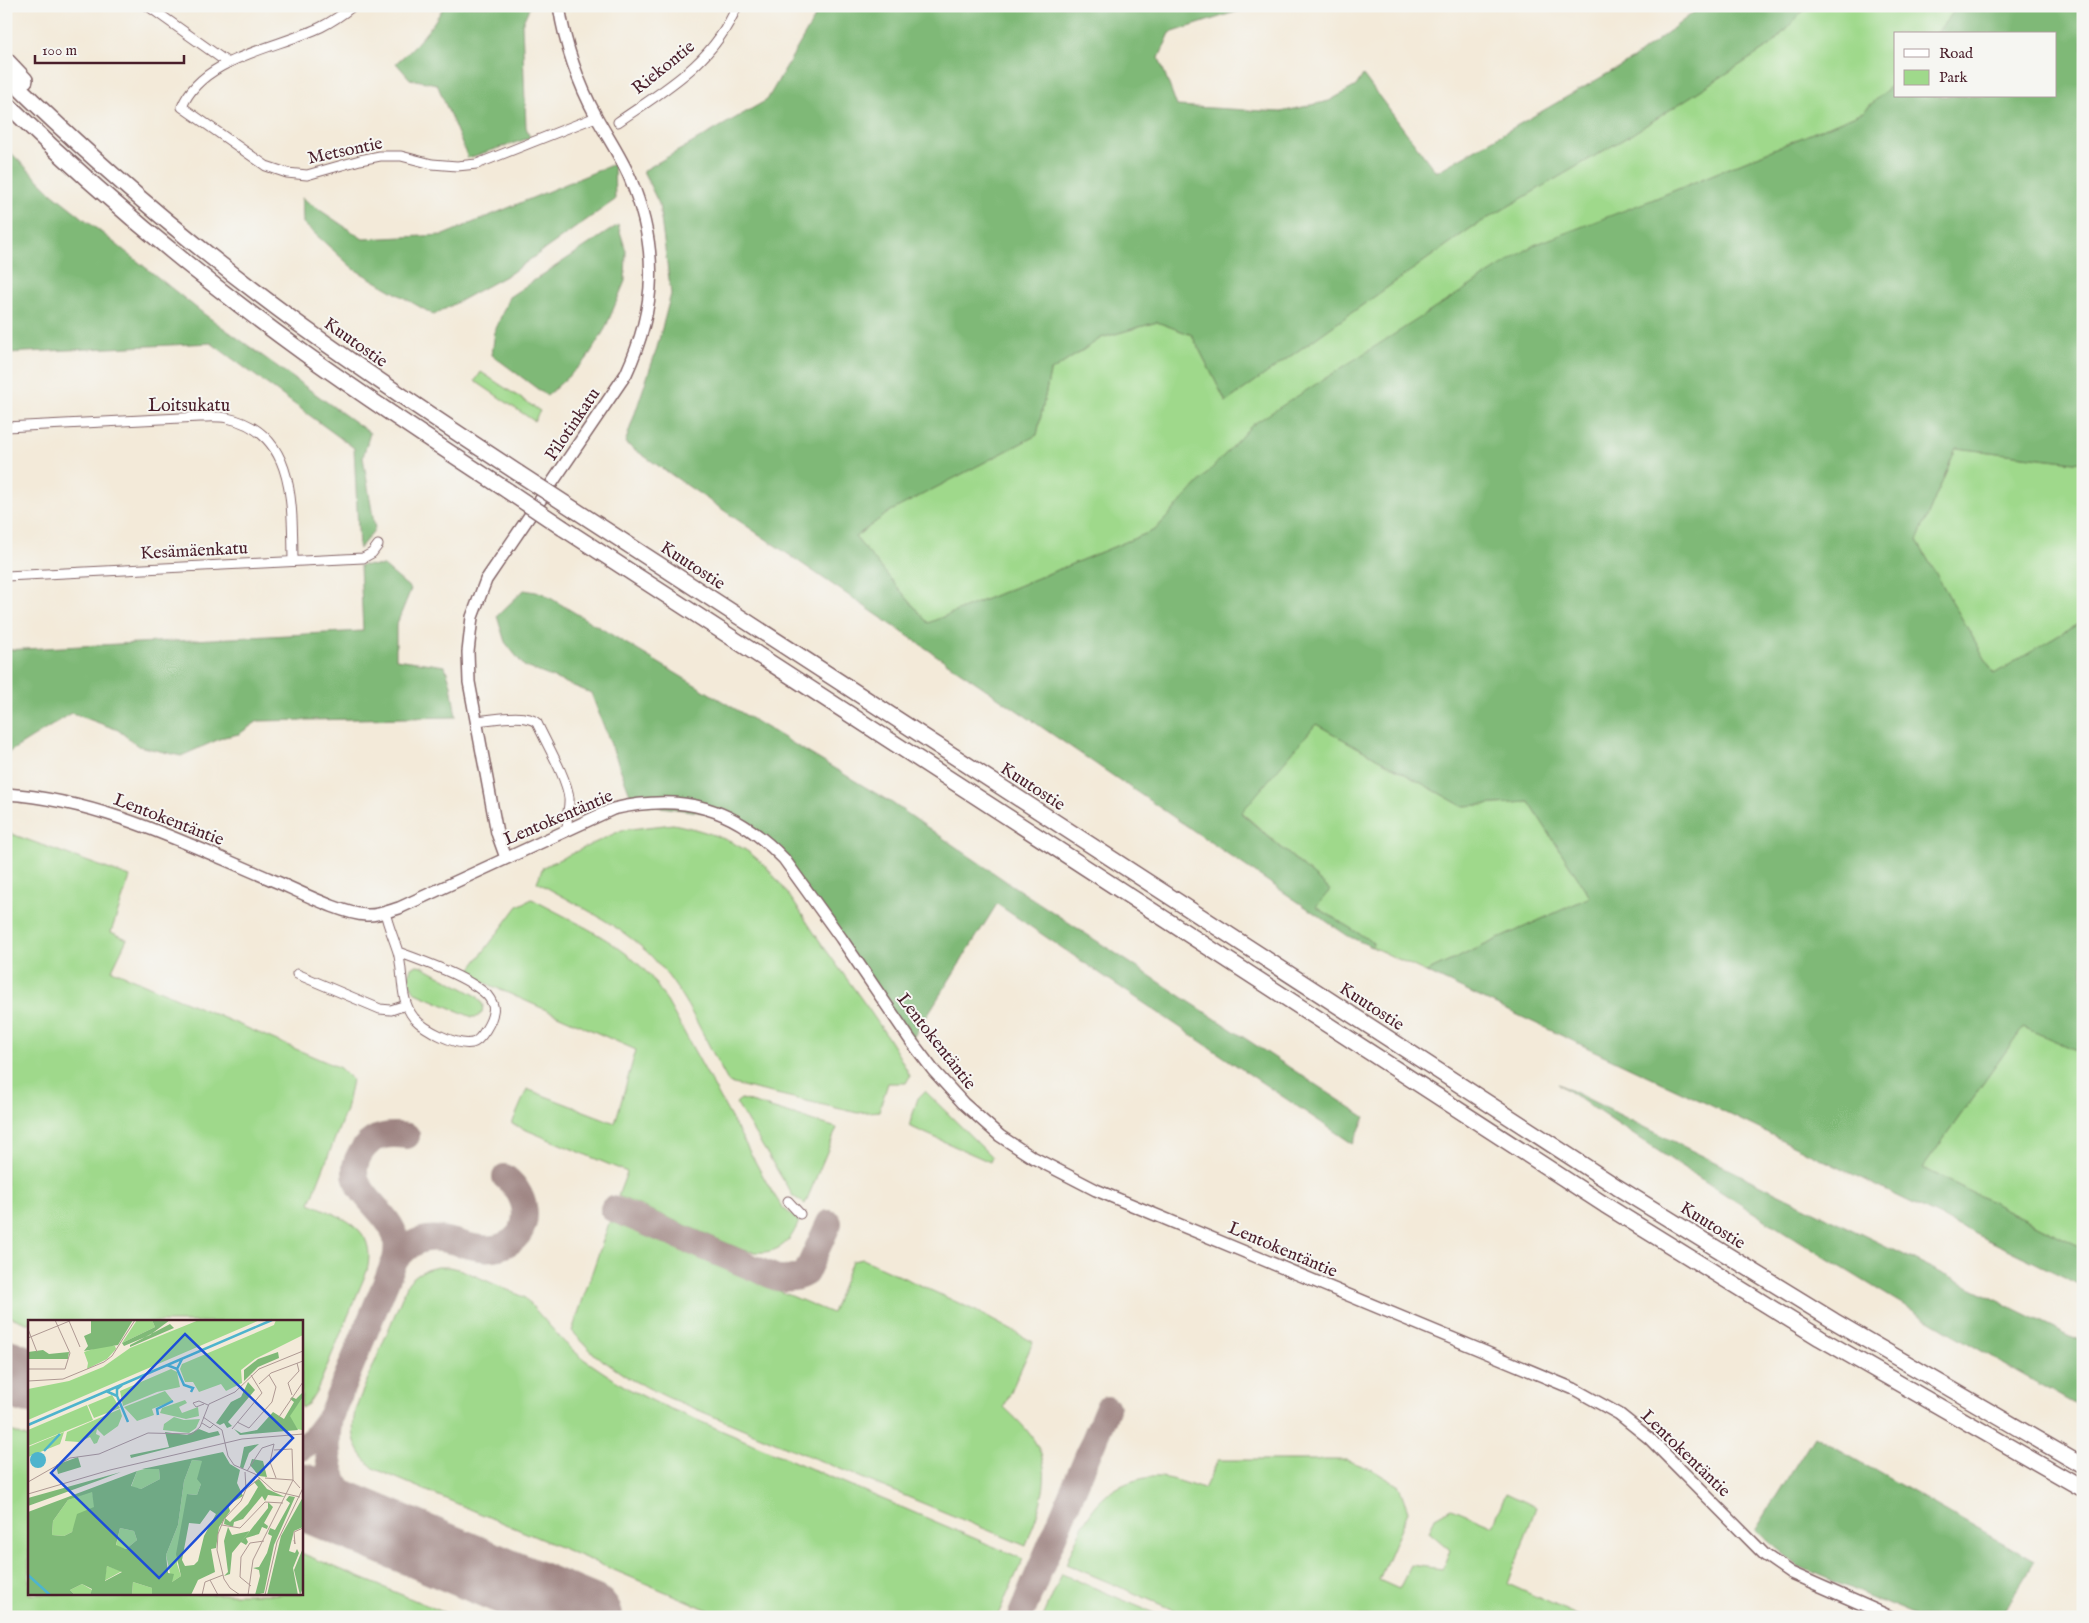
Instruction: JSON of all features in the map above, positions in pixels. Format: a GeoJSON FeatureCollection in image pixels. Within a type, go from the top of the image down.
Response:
{"type":"FeatureCollection","features":[{"type":"Feature","properties":{"kind":"highway"},"geometry":{"type":"LineString","coordinates":[[6,60],[59,115],[193,242]]}},
{"type":"Feature","properties":{"kind":"highway","name":"Kuutostie"},"geometry":{"type":"LineString","coordinates":[[6,75],[118,179],[193,242],[258,294],[391,389],[1625,1192],[1834,1321],[2083,1466]]}},
{"type":"Feature","properties":{"kind":"highway"},"geometry":{"type":"LineString","coordinates":[[6,103],[76,170],[177,256]]}},
{"type":"Feature","properties":{"kind":"highway"},"geometry":{"type":"LineString","coordinates":[[6,115],[95,194],[305,354],[563,528],[1605,1205],[1820,1338],[2083,1489]]}},
{"type":"Feature","properties":{"kind":"street"},"geometry":{"type":"LineString","coordinates":[[148,6],[228,63],[320,28],[339,18],[353,6]]}},
{"type":"Feature","properties":{"kind":"street","name":"Pilotinkatu"},"geometry":{"type":"LineString","coordinates":[[506,858],[496,833],[469,682],[468,652],[472,617],[486,580],[626,374],[639,346],[648,313],[651,257],[642,211],[629,178],[596,116],[574,67],[559,6]]}},
{"type":"Feature","properties":{"kind":"street","name":"Riekontie"},"geometry":{"type":"LineString","coordinates":[[618,122],[697,65],[718,41],[737,6]]}},
{"type":"Feature","properties":{"kind":"street","name":"Metsontie"},"geometry":{"type":"LineString","coordinates":[[228,63],[204,78],[186,95],[182,107],[266,166],[287,173],[307,175],[380,156],[401,156],[432,164],[457,166],[477,164],[596,116]]}},
{"type":"Feature","properties":{"kind":"street","name":"Loitsukatu"},"geometry":{"type":"LineString","coordinates":[[6,427],[200,417],[225,417],[247,424],[266,437],[279,452],[289,482],[292,561]]}},
{"type":"Feature","properties":{"kind":"street","name":"Kesämäenkatu"},"geometry":{"type":"LineString","coordinates":[[6,576],[363,558],[372,553],[378,545]]}},
{"type":"Feature","properties":{"kind":"street"},"geometry":{"type":"LineString","coordinates":[[476,721],[524,717],[533,720],[537,724],[566,786],[569,800],[566,818],[568,829]]}},
{"type":"Feature","properties":{"kind":"street","name":"Lentokentäntie"},"geometry":{"type":"LineString","coordinates":[[6,794],[71,803],[122,818],[184,842],[336,907],[366,915],[399,908],[568,829],[621,807],[637,804],[679,802],[723,814],[747,827],[784,859],[933,1070],[963,1103],[1000,1136],[1043,1164],[1096,1190],[1574,1389],[1618,1414],[1649,1438],[1765,1555],[1791,1573],[1891,1617]]}},
{"type":"Feature","properties":{"kind":"street"},"geometry":{"type":"LineString","coordinates":[[385,912],[398,952],[406,1005],[414,1017],[426,1028],[450,1039],[472,1043],[477,1040],[484,1032],[494,1012],[493,1003],[486,995],[454,974],[398,952]]}},
{"type":"Feature","properties":{"kind":"street"},"geometry":{"type":"LineString","coordinates":[[297,974],[380,1009],[391,1010],[406,1005]]}},
{"type":"Feature","properties":{"kind":"street"},"geometry":{"type":"LineString","coordinates":[[788,1201],[800,1214]]}},
{"type":"Feature","properties":{"kind":"green space"},"geometry":{"type":"Polygon","coordinates":[[[444,6],[530,6],[522,24],[526,127],[530,138],[468,158],[437,84],[410,79],[396,63],[423,37],[444,6]]]}},
{"type":"Feature","properties":{"kind":"green space"},"geometry":{"type":"Polygon","coordinates":[[[817,6],[1254,6],[1170,33],[1159,58],[1177,106],[1281,112],[1329,101],[1356,86],[1363,75],[1436,172],[1633,59],[1702,6],[1808,6],[1771,45],[1629,136],[1471,228],[1226,402],[1192,335],[1157,322],[1101,338],[1050,372],[1037,435],[889,512],[855,537],[928,623],[1155,530],[1252,425],[1534,245],[1654,199],[1863,112],[1894,83],[1894,98],[2056,98],[2056,32],[1938,32],[1958,6],[2083,6],[2083,463],[1956,448],[1917,541],[1994,674],[2083,621],[2083,1053],[2023,1027],[1923,1168],[2083,1248],[2083,1286],[1712,1106],[1426,972],[1590,897],[1529,802],[1462,806],[1316,724],[1241,813],[1330,890],[1316,907],[1374,943],[1372,947],[1348,936],[625,443],[656,351],[671,294],[659,204],[643,171],[767,100],[814,19],[817,6]]]}},
{"type":"Feature","properties":{"kind":"green space"},"geometry":{"type":"Polygon","coordinates":[[[1808,6],[1958,6],[1938,32],[1894,32],[1894,83],[1863,112],[1654,199],[1252,425],[1155,530],[928,623],[855,537],[889,512],[1037,435],[1050,372],[1101,338],[1157,322],[1192,335],[1226,402],[1471,228],[1629,136],[1771,45],[1808,6]]]}},
{"type":"Feature","properties":{"kind":"green space"},"geometry":{"type":"Polygon","coordinates":[[[6,148],[53,194],[204,314],[370,433],[363,457],[375,529],[359,549],[354,448],[211,343],[6,353],[6,148]]]}},
{"type":"Feature","properties":{"kind":"green space"},"geometry":{"type":"Polygon","coordinates":[[[614,164],[615,200],[511,273],[434,315],[354,269],[303,223],[302,198],[363,239],[443,235],[614,164]]]}},
{"type":"Feature","properties":{"kind":"green space"},"geometry":{"type":"Polygon","coordinates":[[[618,225],[626,251],[625,281],[605,329],[586,360],[547,396],[492,355],[495,331],[509,297],[618,225]]]}},
{"type":"Feature","properties":{"kind":"green space"},"geometry":{"type":"Polygon","coordinates":[[[481,372],[540,411],[534,421],[475,381],[481,372]]]}},
{"type":"Feature","properties":{"kind":"green space"},"geometry":{"type":"Polygon","coordinates":[[[1956,448],[2083,463],[2083,621],[1994,674],[1917,541],[1956,448]]]}},
{"type":"Feature","properties":{"kind":"green space"},"geometry":{"type":"Polygon","coordinates":[[[360,565],[384,566],[411,589],[396,626],[396,659],[445,666],[451,685],[456,717],[258,721],[239,734],[224,737],[181,756],[138,746],[118,730],[72,713],[6,754],[6,650],[363,631],[360,565]]]}},
{"type":"Feature","properties":{"kind":"green space"},"geometry":{"type":"Polygon","coordinates":[[[524,590],[542,593],[892,803],[1010,884],[1365,1117],[1353,1144],[997,904],[911,1041],[784,859],[723,815],[637,804],[630,794],[591,693],[524,666],[505,642],[497,616],[524,590]]]}},
{"type":"Feature","properties":{"kind":"green space"},"geometry":{"type":"Polygon","coordinates":[[[1316,724],[1462,806],[1529,802],[1590,897],[1426,972],[1372,947],[1374,943],[1315,906],[1330,890],[1241,812],[1316,724]]]}},
{"type":"Feature","properties":{"kind":"green space"},"geometry":{"type":"Polygon","coordinates":[[[673,824],[710,834],[744,849],[767,868],[787,892],[879,1025],[910,1076],[906,1083],[888,1083],[879,1111],[858,1113],[729,1083],[682,997],[659,965],[646,951],[607,922],[537,882],[543,867],[622,830],[673,824]]]}},
{"type":"Feature","properties":{"kind":"green space"},"geometry":{"type":"Polygon","coordinates":[[[6,832],[130,877],[111,932],[127,939],[112,970],[340,1068],[352,1080],[346,1110],[310,1203],[345,1219],[354,1226],[362,1234],[367,1244],[369,1256],[367,1271],[317,1390],[308,1404],[302,1407],[302,1320],[28,1320],[28,1324],[6,1315],[6,832]]]}},
{"type":"Feature","properties":{"kind":"green space"},"geometry":{"type":"Polygon","coordinates":[[[532,899],[610,942],[639,964],[651,977],[668,1003],[768,1185],[782,1207],[799,1221],[790,1238],[784,1244],[770,1251],[753,1252],[743,1250],[618,1196],[627,1172],[512,1124],[527,1089],[615,1123],[636,1050],[472,977],[469,971],[518,906],[532,899]]]}},
{"type":"Feature","properties":{"kind":"green space"},"geometry":{"type":"Polygon","coordinates":[[[417,965],[477,996],[483,1005],[482,1013],[477,1017],[472,1017],[416,993],[411,985],[409,974],[411,968],[417,965]]]}},
{"type":"Feature","properties":{"kind":"green space"},"geometry":{"type":"Polygon","coordinates":[[[2023,1027],[2083,1053],[2083,1248],[1923,1168],[2023,1027]]]}},
{"type":"Feature","properties":{"kind":"green space"},"geometry":{"type":"Polygon","coordinates":[[[1558,1084],[2083,1342],[2083,1409],[1949,1332],[1817,1252],[1686,1170],[1558,1084]]]}},
{"type":"Feature","properties":{"kind":"green space"},"geometry":{"type":"Polygon","coordinates":[[[925,1091],[992,1157],[990,1162],[909,1126],[918,1098],[925,1091]]]}},
{"type":"Feature","properties":{"kind":"green space"},"geometry":{"type":"Polygon","coordinates":[[[741,1099],[837,1128],[805,1204],[793,1196],[736,1103],[741,1099]]]}},
{"type":"Feature","properties":{"kind":"green space"},"geometry":{"type":"Polygon","coordinates":[[[610,1220],[832,1313],[852,1261],[863,1259],[976,1311],[1033,1342],[1004,1407],[1021,1423],[1032,1437],[1041,1455],[1044,1468],[1044,1481],[1039,1507],[1026,1546],[669,1398],[630,1379],[595,1355],[572,1331],[610,1220]]]}},
{"type":"Feature","properties":{"kind":"green space"},"geometry":{"type":"Polygon","coordinates":[[[437,1267],[462,1270],[524,1297],[564,1342],[582,1358],[627,1388],[657,1403],[1023,1559],[997,1617],[725,1617],[375,1469],[362,1455],[355,1441],[353,1425],[356,1407],[408,1283],[421,1272],[437,1267]]]}},
{"type":"Feature","properties":{"kind":"green space"},"geometry":{"type":"Polygon","coordinates":[[[6,1429],[28,1438],[28,1596],[302,1596],[302,1553],[455,1617],[6,1617],[6,1429]]]}},
{"type":"Feature","properties":{"kind":"green space"},"geometry":{"type":"Polygon","coordinates":[[[1814,1436],[2034,1561],[2000,1617],[1917,1617],[1798,1566],[1755,1530],[1814,1436]]]}},
{"type":"Feature","properties":{"kind":"green space"},"geometry":{"type":"Polygon","coordinates":[[[1218,1460],[1346,1460],[1371,1469],[1399,1486],[1408,1511],[1379,1580],[1399,1589],[1411,1565],[1442,1569],[1450,1550],[1429,1532],[1435,1517],[1451,1508],[1493,1526],[1506,1493],[1536,1507],[1508,1584],[1581,1617],[1190,1617],[1066,1564],[1083,1525],[1098,1503],[1107,1494],[1133,1481],[1152,1477],[1171,1479],[1204,1489],[1218,1460]]]}},
{"type":"Feature","properties":{"kind":"green space"},"geometry":{"type":"Polygon","coordinates":[[[1062,1574],[1163,1617],[1043,1617],[1062,1574]]]}},
{"type":"Feature","properties":{"kind":"taxiway"},"geometry":{"type":"LineString","coordinates":[[330,1417],[395,1260],[396,1252],[393,1230],[357,1182],[355,1172],[357,1160],[364,1148],[373,1140],[389,1135],[407,1136]]}},
{"type":"Feature","properties":{"kind":"taxiway"},"geometry":{"type":"LineString","coordinates":[[395,1260],[411,1245],[422,1240],[441,1239],[480,1248],[499,1247],[511,1242],[519,1234],[525,1215],[520,1194],[505,1177]]}},
{"type":"Feature","properties":{"kind":"taxiway"},"geometry":{"type":"LineString","coordinates":[[613,1209],[777,1278],[795,1277],[806,1273],[829,1223]]}},
{"type":"Feature","properties":{"kind":"taxiway"},"geometry":{"type":"LineString","coordinates":[[1020,1617],[1107,1409]]}},
{"type":"Feature","properties":{"kind":"taxiway"},"geometry":{"type":"LineString","coordinates":[[302,1447],[314,1438],[330,1417],[328,1451],[330,1467],[335,1481],[342,1494],[352,1506],[378,1528]]}},
{"type":"Feature","properties":{"kind":"runway"},"geometry":{"type":"LineString","coordinates":[[6,1372],[28,1381]]}},
{"type":"Feature","properties":{"kind":"runway"},"geometry":{"type":"LineString","coordinates":[[302,1496],[590,1617]]}}]}
